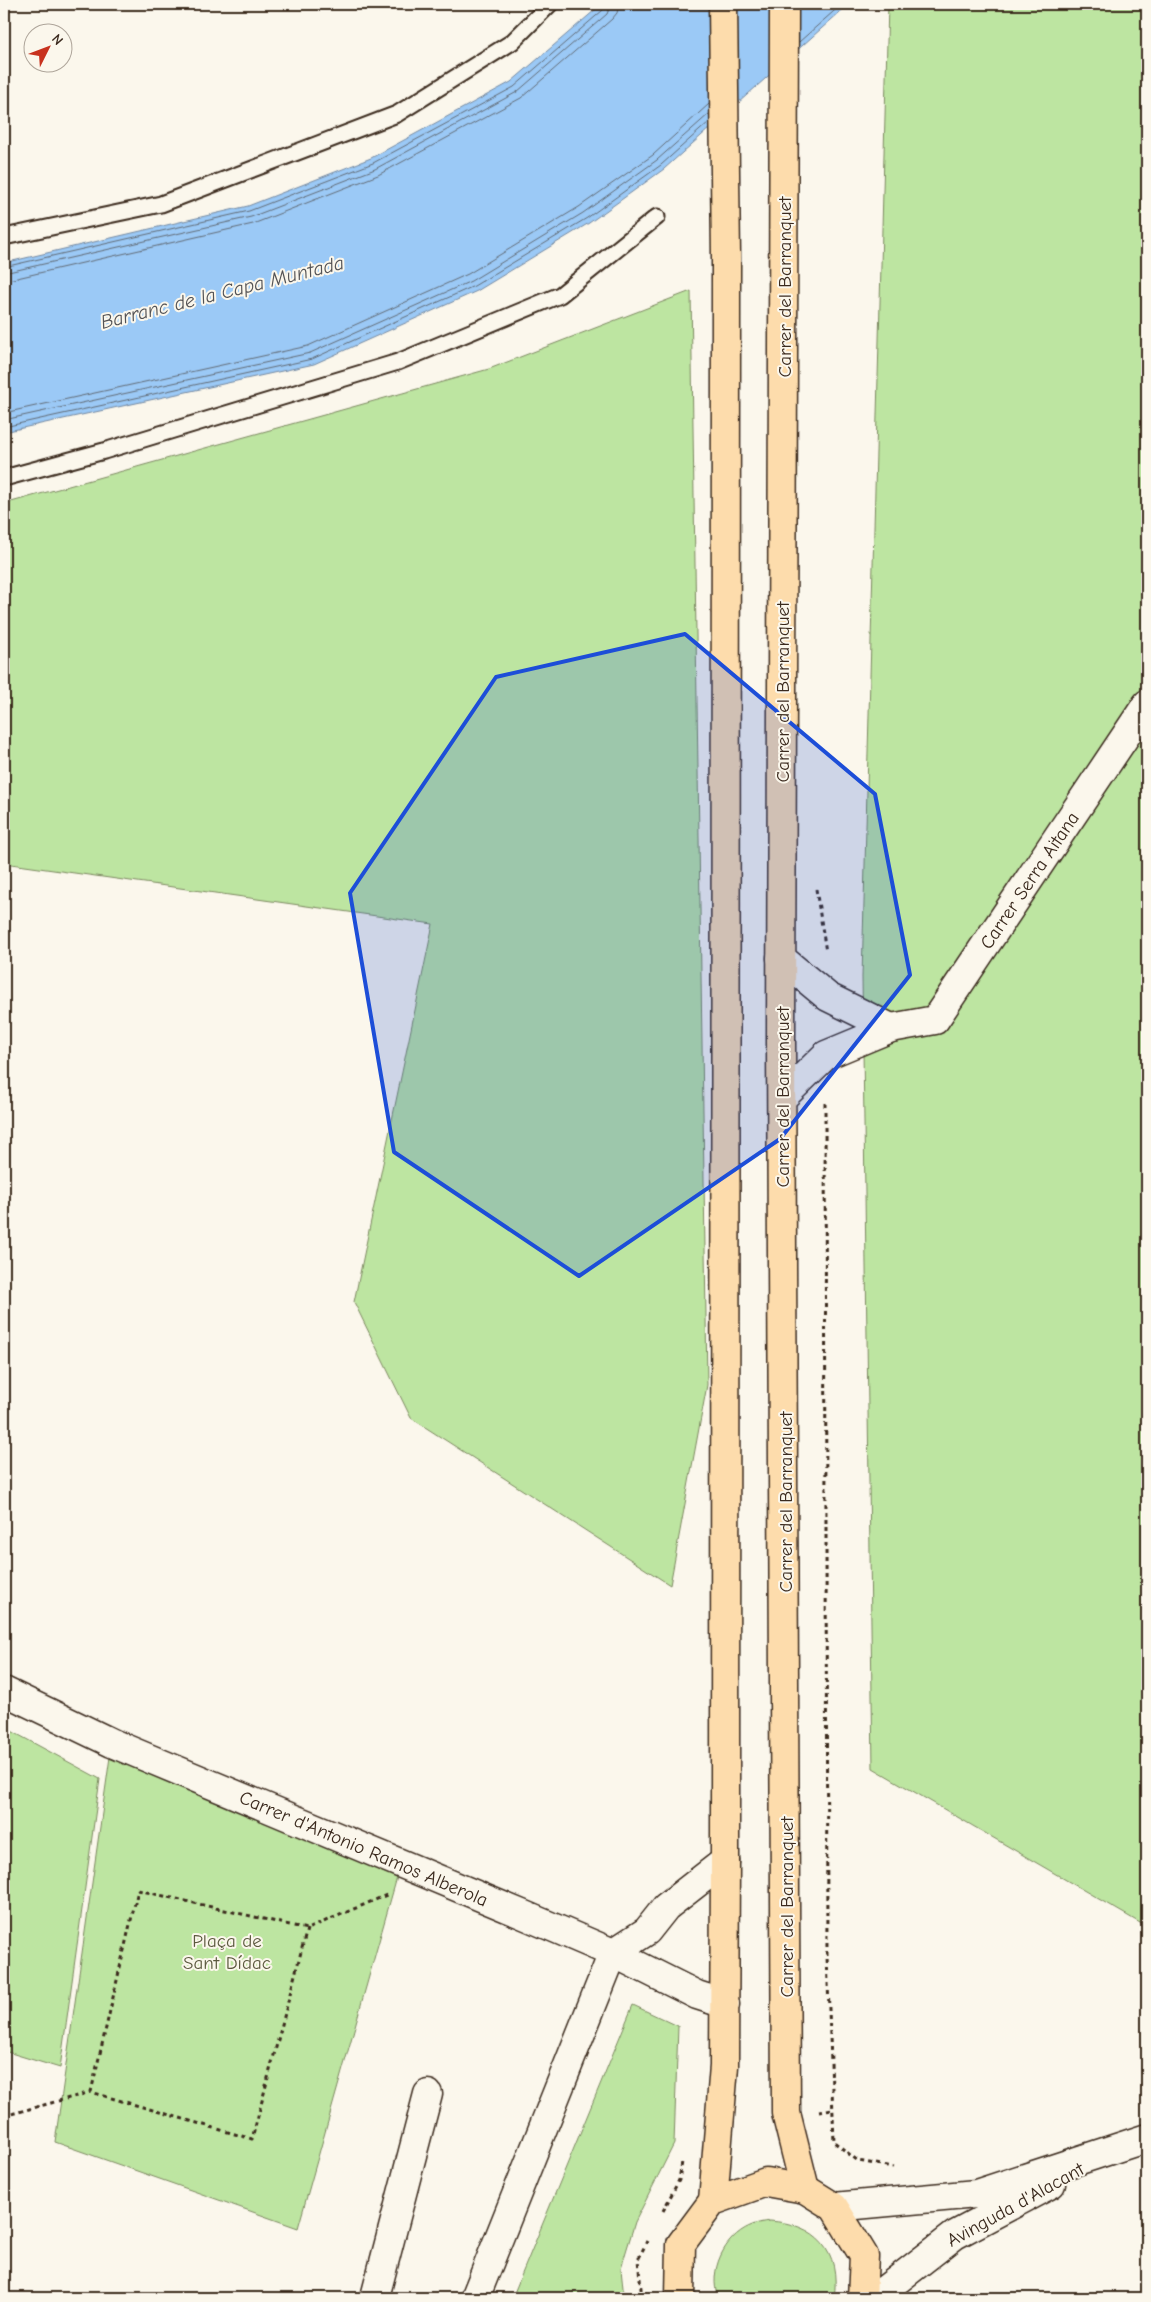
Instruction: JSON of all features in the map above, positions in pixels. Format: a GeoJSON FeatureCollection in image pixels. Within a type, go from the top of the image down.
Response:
{"type":"FeatureCollection","features":[{"type":"Feature","properties":{"kind":"main road"},"geometry":{"type":"LineString","coordinates":[[680,2298],[681,2244],[713,2201],[724,2066],[726,258],[723,4]]}},
{"type":"Feature","properties":{"kind":"main road","name":"Carrer del Barranquet"},"geometry":{"type":"LineString","coordinates":[[784,4],[782,1098],[786,2113],[805,2189]]}},
{"type":"Feature","properties":{"kind":"main road"},"geometry":{"type":"LineString","coordinates":[[713,2201],[766,2182],[805,2189],[834,2207],[864,2256],[862,2298]]}},
{"type":"Feature","properties":{"kind":"street","name":"Carrer Serra Aitana"},"geometry":{"type":"LineString","coordinates":[[782,1098],[826,1055],[891,1028],[935,1020],[1147,704]]}},
{"type":"Feature","properties":{"kind":"street"},"geometry":{"type":"LineString","coordinates":[[782,958],[828,997],[891,1028]]}},
{"type":"Feature","properties":{"kind":"street","name":"Carrer d'Antonio Ramos Alberola"},"geometry":{"type":"LineString","coordinates":[[4,1691],[112,1744],[613,1953],[697,1995],[724,2004]]}},
{"type":"Feature","properties":{"kind":"street"},"geometry":{"type":"LineString","coordinates":[[475,2298],[613,1953],[647,1931],[666,1907],[725,1861]]}},
{"type":"Feature","properties":{"kind":"street"},"geometry":{"type":"LineString","coordinates":[[375,2297],[428,2094]]}},
{"type":"Feature","properties":{"kind":"street","name":"Avinguda d'Alacant"},"geometry":{"type":"LineString","coordinates":[[834,2207],[976,2194],[1147,2138]]}},
{"type":"Feature","properties":{"kind":"street","name":"Avinguda d'Alacant"},"geometry":{"type":"LineString","coordinates":[[874,2298],[955,2235],[1112,2151]]}},
{"type":"Feature","properties":{"kind":"lane"},"geometry":{"type":"LineString","coordinates":[[4,237],[161,204],[397,114],[512,42],[550,4]]}},
{"type":"Feature","properties":{"kind":"lane"},"geometry":{"type":"LineString","coordinates":[[4,478],[104,451],[398,362],[560,295],[657,217]]}},
{"type":"Feature","properties":{"kind":"path"},"geometry":{"type":"LineString","coordinates":[[815,882],[828,968],[828,997]]}},
{"type":"Feature","properties":{"kind":"path"},"geometry":{"type":"LineString","coordinates":[[826,1055],[824,1154],[826,1956],[834,2142],[858,2161],[908,2170],[923,2199]]}},
{"type":"Feature","properties":{"kind":"path"},"geometry":{"type":"LineString","coordinates":[[91,2092],[138,1890],[307,1929],[392,1893]]}},
{"type":"Feature","properties":{"kind":"path"},"geometry":{"type":"LineString","coordinates":[[4,2116],[91,2092],[252,2139],[307,1929]]}},
{"type":"Feature","properties":{"kind":"highlighted area"},"geometry":{"type":"Polygon","coordinates":[[[685,634],[875,794],[910,975],[780,1139],[579,1276],[394,1152],[350,893],[496,677],[685,634]]]}},
{"type":"Feature","properties":{"kind":"green space"},"geometry":{"type":"Polygon","coordinates":[[[888,4],[1147,4],[1147,1927],[873,1768],[862,977],[888,4]]]}},
{"type":"Feature","properties":{"kind":"green space"},"geometry":{"type":"Polygon","coordinates":[[[691,291],[707,1385],[670,1585],[411,1418],[354,1302],[433,924],[4,863],[4,504],[489,369],[691,291]]]}},
{"type":"Feature","properties":{"kind":"green space"},"geometry":{"type":"Polygon","coordinates":[[[4,1727],[100,1779],[60,2068],[4,2051],[4,1727]]]}},
{"type":"Feature","properties":{"kind":"green space","name":"Plaça de Sant Dídac"},"geometry":{"type":"Polygon","coordinates":[[[112,1743],[401,1863],[298,2228],[55,2142],[112,1743]]]}},
{"type":"Feature","properties":{"kind":"green space"},"geometry":{"type":"Polygon","coordinates":[[[633,2005],[678,2026],[674,2144],[635,2222],[621,2268],[624,2298],[512,2298],[633,2005]]]}},
{"type":"Feature","properties":{"kind":"green space"},"geometry":{"type":"Polygon","coordinates":[[[769,2221],[786,2223],[800,2228],[813,2234],[822,2243],[829,2253],[834,2266],[834,2298],[718,2298],[715,2288],[715,2277],[720,2256],[726,2246],[741,2231],[755,2224],[769,2221]]]}},
{"type":"Feature","properties":{"kind":"water","name":"Barranc de la Capa Muntada"},"geometry":{"type":"Polygon","coordinates":[[[602,4],[849,4],[664,169],[589,223],[477,291],[314,364],[4,432],[4,263],[248,206],[371,158],[511,82],[602,4]]]}},
{"type":"Feature","properties":{"kind":"building"},"geometry":{"type":"Polygon","coordinates":[[[265,2294],[278,2298],[264,2298],[265,2294]]]}}]}
